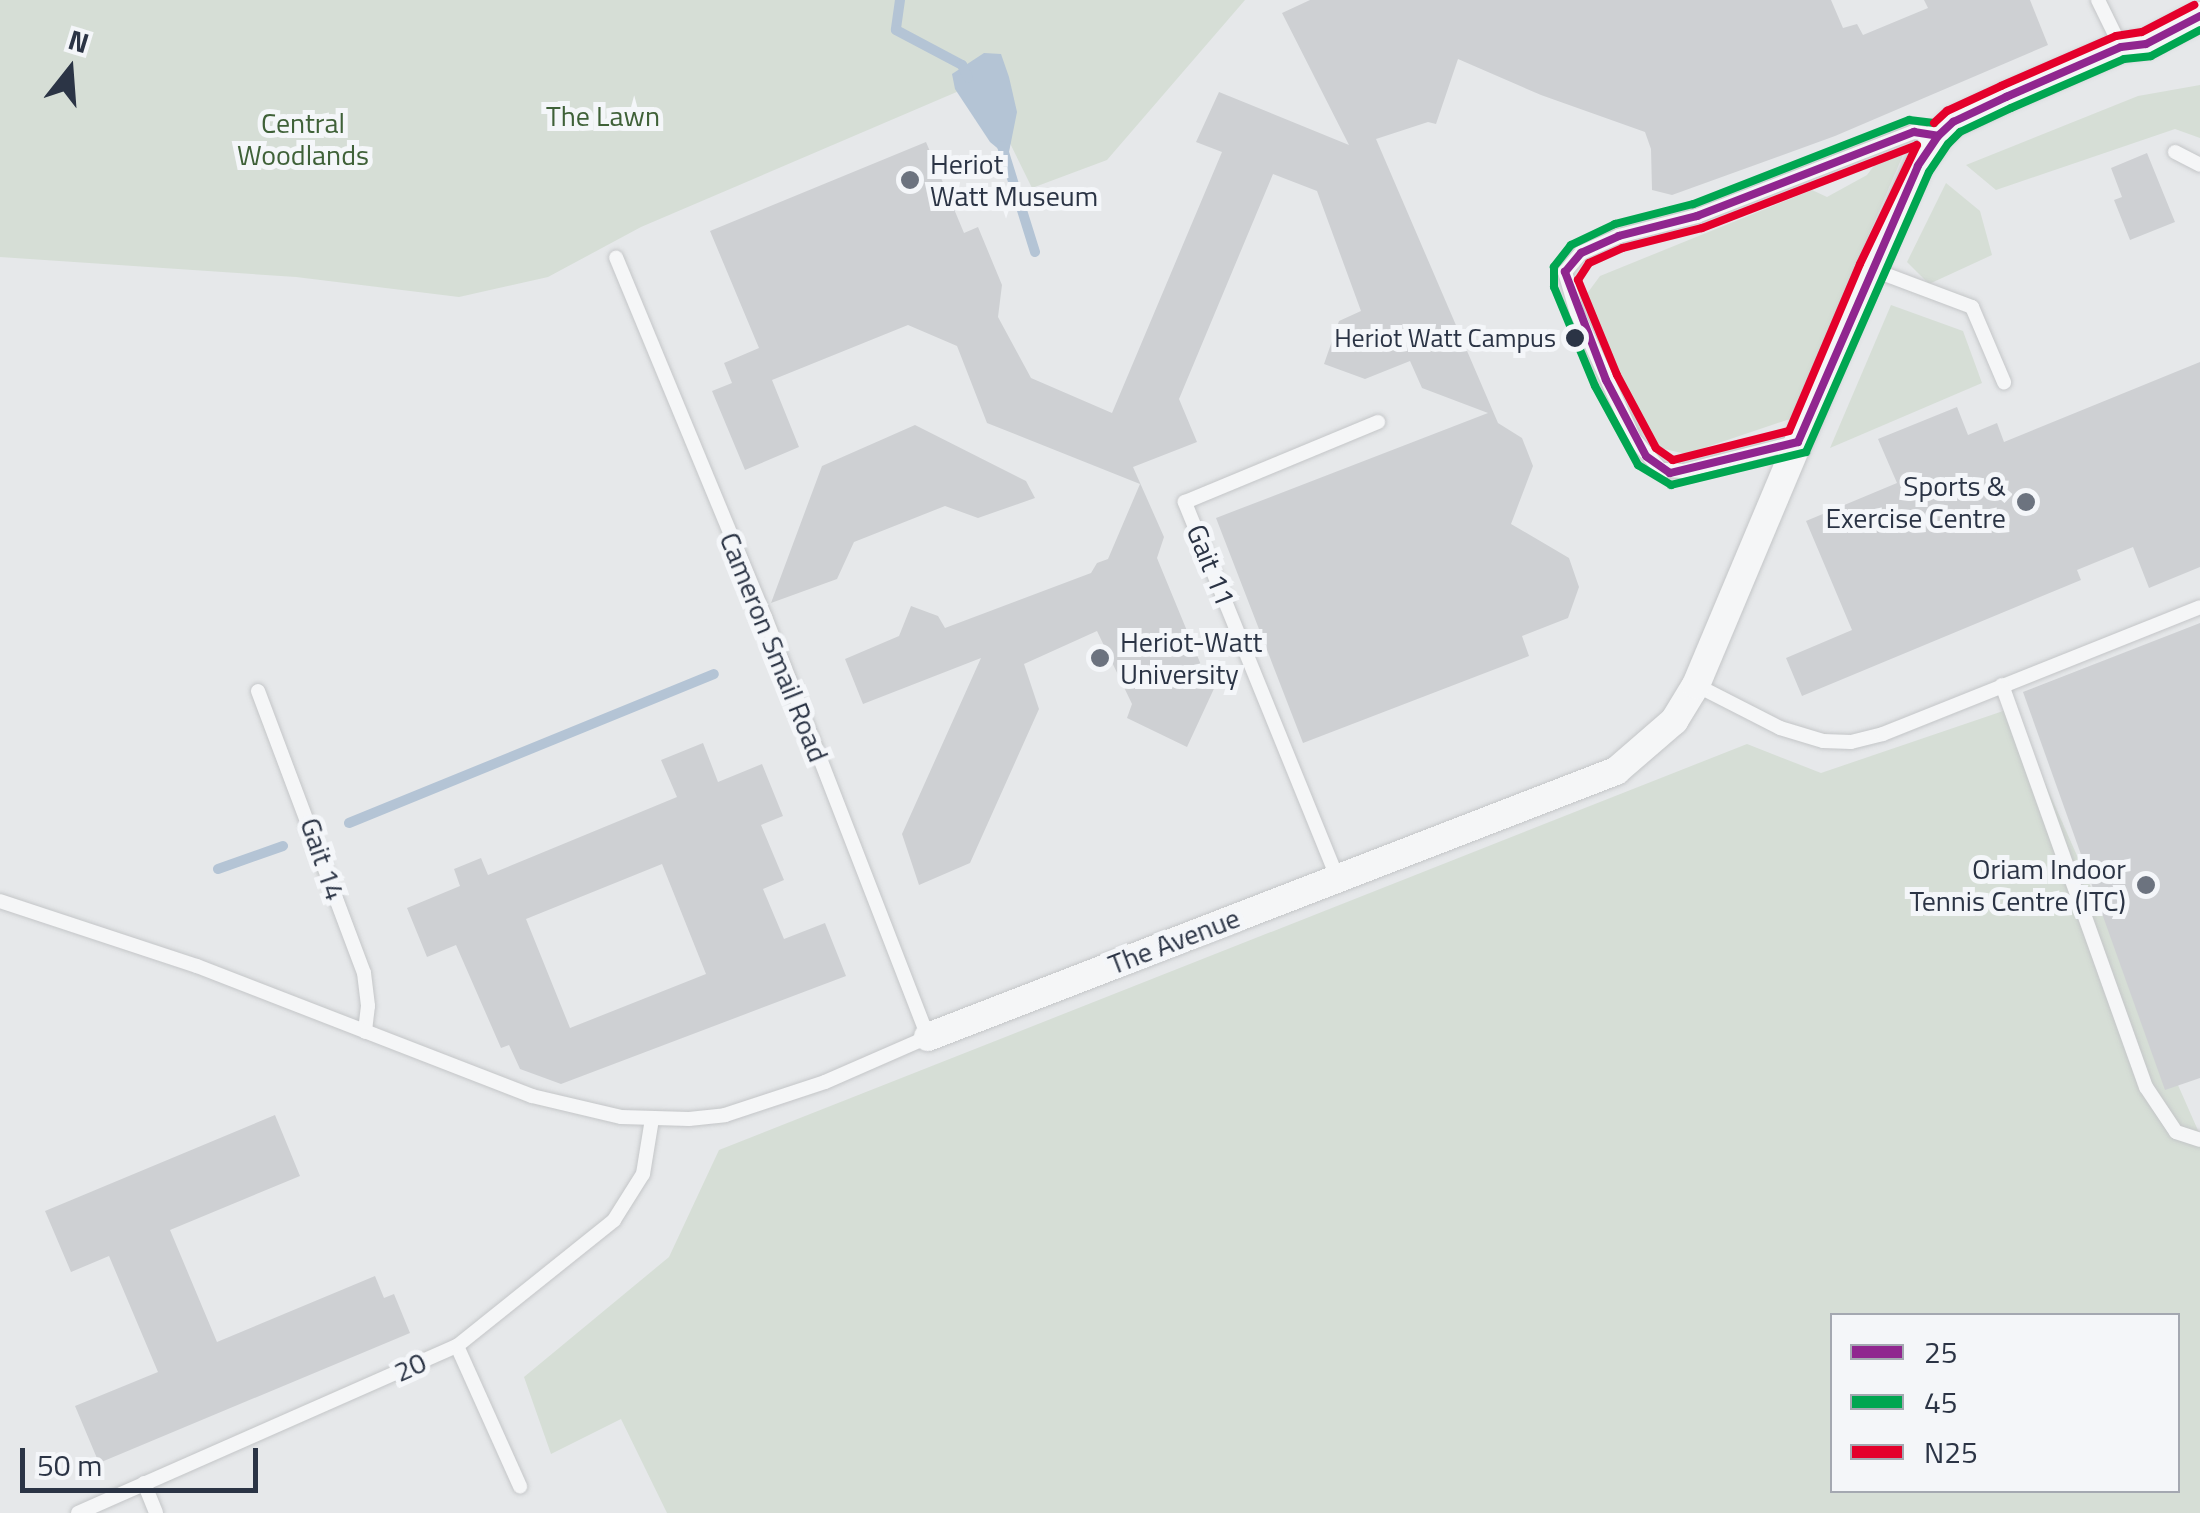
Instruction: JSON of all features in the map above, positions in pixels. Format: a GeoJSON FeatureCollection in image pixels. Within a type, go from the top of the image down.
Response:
{"type":"FeatureCollection","features":[{"type":"Feature","properties":{"kind":"street","name":"The Avenue"},"geometry":{"type":"LineString","coordinates":[[928,1037],[1616,771],[1674,721],[1696,685],[1871,270],[1918,166],[1938,136],[1972,113],[2121,47],[2146,44],[2200,16]]}},
{"type":"Feature","properties":{"kind":"lane"},"geometry":{"type":"LineString","coordinates":[[2098,0],[2121,47]]}},
{"type":"Feature","properties":{"kind":"lane","name":"The Avenue"},"geometry":{"type":"LineString","coordinates":[[1798,442],[1683,471],[1662,470],[1634,440],[1578,313],[1565,272],[1580,253],[1620,236],[1697,216],[1914,132],[1938,136]]}},
{"type":"Feature","properties":{"kind":"lane"},"geometry":{"type":"LineString","coordinates":[[2176,152],[2200,165]]}},
{"type":"Feature","properties":{"kind":"lane","name":"Cameron Smail Road"},"geometry":{"type":"LineString","coordinates":[[616,258],[765,617],[928,1037]]}},
{"type":"Feature","properties":{"kind":"lane"},"geometry":{"type":"LineString","coordinates":[[1871,270],[1972,306],[2004,382]]}},
{"type":"Feature","properties":{"kind":"lane","name":"Gait 11"},"geometry":{"type":"LineString","coordinates":[[1338,876],[1185,502],[1378,422]]}},
{"type":"Feature","properties":{"kind":"lane"},"geometry":{"type":"LineString","coordinates":[[1696,685],[1780,728],[1824,741],[1851,742],[1883,734],[2200,606]]}},
{"type":"Feature","properties":{"kind":"lane"},"geometry":{"type":"LineString","coordinates":[[2002,685],[2146,1087],[2176,1132],[2200,1140]]}},
{"type":"Feature","properties":{"kind":"lane","name":"Gait 14"},"geometry":{"type":"LineString","coordinates":[[258,691],[364,974],[368,1006],[364,1032]]}},
{"type":"Feature","properties":{"kind":"lane"},"geometry":{"type":"LineString","coordinates":[[0,901],[196,966],[364,1032]]}},
{"type":"Feature","properties":{"kind":"lane","name":"The Avenue"},"geometry":{"type":"LineString","coordinates":[[364,1032],[532,1096],[590,1112],[652,1119],[726,1114],[775,1100],[928,1037]]}},
{"type":"Feature","properties":{"kind":"lane","name":"20"},"geometry":{"type":"LineString","coordinates":[[78,1513],[458,1346],[614,1220],[643,1174],[652,1119]]}},
{"type":"Feature","properties":{"kind":"lane"},"geometry":{"type":"LineString","coordinates":[[458,1346],[520,1486]]}},
{"type":"Feature","properties":{"kind":"lane"},"geometry":{"type":"LineString","coordinates":[[144,1483],[156,1513]]}},
{"type":"Feature","properties":{"kind":"green space"},"geometry":{"type":"Polygon","coordinates":[[[0,0],[1245,0],[1107,160],[1032,188],[980,82],[641,227],[548,277],[459,297],[296,277],[0,257],[0,0]]]}},
{"type":"Feature","properties":{"kind":"green space"},"geometry":{"type":"Polygon","coordinates":[[[2200,85],[2200,138],[2175,129],[1996,190],[1966,165],[2138,96],[2200,85]]]}},
{"type":"Feature","properties":{"kind":"green space"},"geometry":{"type":"Polygon","coordinates":[[[1903,155],[1790,419],[1686,454],[1660,448],[1638,430],[1586,295],[1600,276],[1812,190],[1827,197],[1867,175],[1876,163],[1903,155]]]}},
{"type":"Feature","properties":{"kind":"green space"},"geometry":{"type":"Polygon","coordinates":[[[1946,183],[1980,211],[1992,255],[1929,284],[1907,262],[1946,183]]]}},
{"type":"Feature","properties":{"kind":"green space"},"geometry":{"type":"Polygon","coordinates":[[[1891,305],[1963,331],[1982,383],[1830,448],[1891,305]]]}},
{"type":"Feature","properties":{"kind":"green space"},"geometry":{"type":"Polygon","coordinates":[[[2012,708],[2200,1135],[2200,1513],[667,1513],[621,1419],[551,1454],[524,1377],[669,1257],[719,1150],[1747,744],[1821,773],[2012,708]]]}},
{"type":"Feature","properties":{"kind":"water"},"geometry":{"type":"Polygon","coordinates":[[[984,53],[1001,54],[1009,77],[1017,112],[1008,157],[990,142],[955,89],[952,74],[984,53]]]}},
{"type":"Feature","properties":{"kind":"building"},"geometry":{"type":"Polygon","coordinates":[[[1310,0],[1831,0],[1843,28],[1857,24],[1863,35],[1928,8],[1924,0],[2030,0],[2048,45],[1835,136],[1672,195],[1652,190],[1651,149],[1645,132],[1541,95],[1458,59],[1436,124],[1428,122],[1376,139],[1498,423],[1522,438],[1533,466],[1511,524],[1569,558],[1579,587],[1568,618],[1522,636],[1529,656],[1303,743],[1216,518],[1488,413],[1422,388],[1410,361],[1365,379],[1324,364],[1339,321],[1361,311],[1317,191],[1273,174],[1179,399],[1197,442],[1133,467],[1164,537],[1157,558],[1206,677],[1218,680],[1187,747],[1127,718],[1132,704],[1097,631],[1024,664],[1039,709],[970,863],[919,885],[902,834],[981,658],[863,704],[845,659],[899,636],[911,606],[938,616],[945,628],[1091,573],[1097,563],[1108,559],[1140,484],[987,423],[957,346],[908,325],[772,380],[799,447],[745,470],[712,391],[732,383],[724,363],[759,348],[710,231],[926,142],[964,233],[978,227],[1002,285],[998,317],[1031,378],[1112,413],[1222,152],[1196,142],[1219,92],[1349,145],[1282,13],[1310,0]]]}},
{"type":"Feature","properties":{"kind":"building"},"geometry":{"type":"Polygon","coordinates":[[[2147,153],[2175,222],[2130,240],[2114,200],[2122,197],[2111,168],[2147,153]]]}},
{"type":"Feature","properties":{"kind":"building","name":"Sports & Exercise Centre"},"geometry":{"type":"Polygon","coordinates":[[[2200,362],[2200,567],[2149,588],[2133,547],[2077,570],[2081,580],[1802,696],[1786,658],[1852,630],[1806,521],[1897,483],[1878,439],[1957,407],[1968,435],[1997,423],[2004,442],[2200,362]]]}},
{"type":"Feature","properties":{"kind":"building"},"geometry":{"type":"Polygon","coordinates":[[[915,425],[1026,481],[1035,498],[978,518],[945,506],[854,542],[837,579],[771,603],[822,466],[915,425]]]}},
{"type":"Feature","properties":{"kind":"building","name":"Oriam Indoor Tennis Centre (ITC)"},"geometry":{"type":"Polygon","coordinates":[[[2200,623],[2200,1078],[2165,1090],[2023,692],[2200,623]]]}},
{"type":"Feature","properties":{"kind":"building"},"geometry":{"type":"Polygon","coordinates":[[[703,743],[718,782],[762,764],[783,816],[761,825],[784,880],[763,889],[784,939],[825,923],[846,976],[561,1084],[520,1069],[509,1045],[501,1048],[456,945],[427,957],[407,908],[460,886],[454,869],[481,858],[488,875],[677,797],[661,760],[703,743]],[[662,864],[526,919],[570,1028],[706,974],[662,864]]]}},
{"type":"Feature","properties":{"kind":"building"},"geometry":{"type":"Polygon","coordinates":[[[275,1115],[300,1176],[170,1230],[217,1342],[375,1276],[384,1298],[394,1294],[410,1333],[99,1463],[75,1406],[158,1372],[109,1256],[71,1272],[45,1211],[275,1115]]]}},
{"type":"Feature","properties":{"kind":"waterway"},"geometry":{"type":"LineString","coordinates":[[900,0],[896,30],[962,65],[968,78]]}},
{"type":"Feature","properties":{"kind":"waterway"},"geometry":{"type":"LineString","coordinates":[[1002,146],[1035,252]]}},
{"type":"Feature","properties":{"kind":"waterway"},"geometry":{"type":"LineString","coordinates":[[349,823],[714,674]]}},
{"type":"Feature","properties":{"kind":"waterway"},"geometry":{"type":"LineString","coordinates":[[218,869],[283,846]]}},
{"type":"Feature","properties":{"kind":"transit line","name":"N25"},"geometry":{"type":"LineString","coordinates":[[1934,123],[1947,111],[2001,86],[2116,36],[2142,32],[2194,5]]}},
{"type":"Feature","properties":{"kind":"transit line","name":"25"},"geometry":{"type":"LineString","coordinates":[[1938,136],[1953,122],[2006,97],[2121,47],[2146,44],[2200,16]]}},
{"type":"Feature","properties":{"kind":"transit line","name":"45"},"geometry":{"type":"LineString","coordinates":[[1934,123],[1909,120],[1693,204],[1615,224],[1571,245],[1554,267],[1554,287],[1595,386],[1638,465],[1671,485],[1806,452],[1929,172],[1948,144],[1960,132],[2011,108],[2124,59],[2151,56],[2200,30]]}},
{"type":"Feature","properties":{"kind":"transit line","name":"25"},"geometry":{"type":"LineString","coordinates":[[1914,132],[1938,136],[1918,166],[1798,442],[1670,473],[1646,456],[1606,380],[1565,272],[1581,253],[1619,236],[1697,216],[1914,132]]}},
{"type":"Feature","properties":{"kind":"transit line","name":"N25"},"geometry":{"type":"LineString","coordinates":[[1917,145],[1860,264],[1789,431],[1673,460],[1656,448],[1617,375],[1578,280],[1589,263],[1623,248],[1702,228],[1917,145]]}},
{"type":"Feature","properties":{"kind":"place","name":"Heriot Watt Museum"},"geometry":{"type":"Point","coordinates":[910,180]}},
{"type":"Feature","properties":{"kind":"place","name":"Heriot Watt Campus"},"geometry":{"type":"Point","coordinates":[1575,338]}},
{"type":"Feature","properties":{"kind":"place","name":"Sports & Exercise Centre"},"geometry":{"type":"Point","coordinates":[2026,502]}},
{"type":"Feature","properties":{"kind":"place","name":"Heriot-Watt University"},"geometry":{"type":"Point","coordinates":[1100,658]}},
{"type":"Feature","properties":{"kind":"place","name":"Oriam Indoor Tennis Centre (ITC)"},"geometry":{"type":"Point","coordinates":[2146,885]}},
{"type":"Feature","properties":{"kind":"park label","name":"The Lawn"},"geometry":{"type":"Point","coordinates":[603,116]}},
{"type":"Feature","properties":{"kind":"park label","name":"Central Woodlands"},"geometry":{"type":"Point","coordinates":[303,139]}}]}
